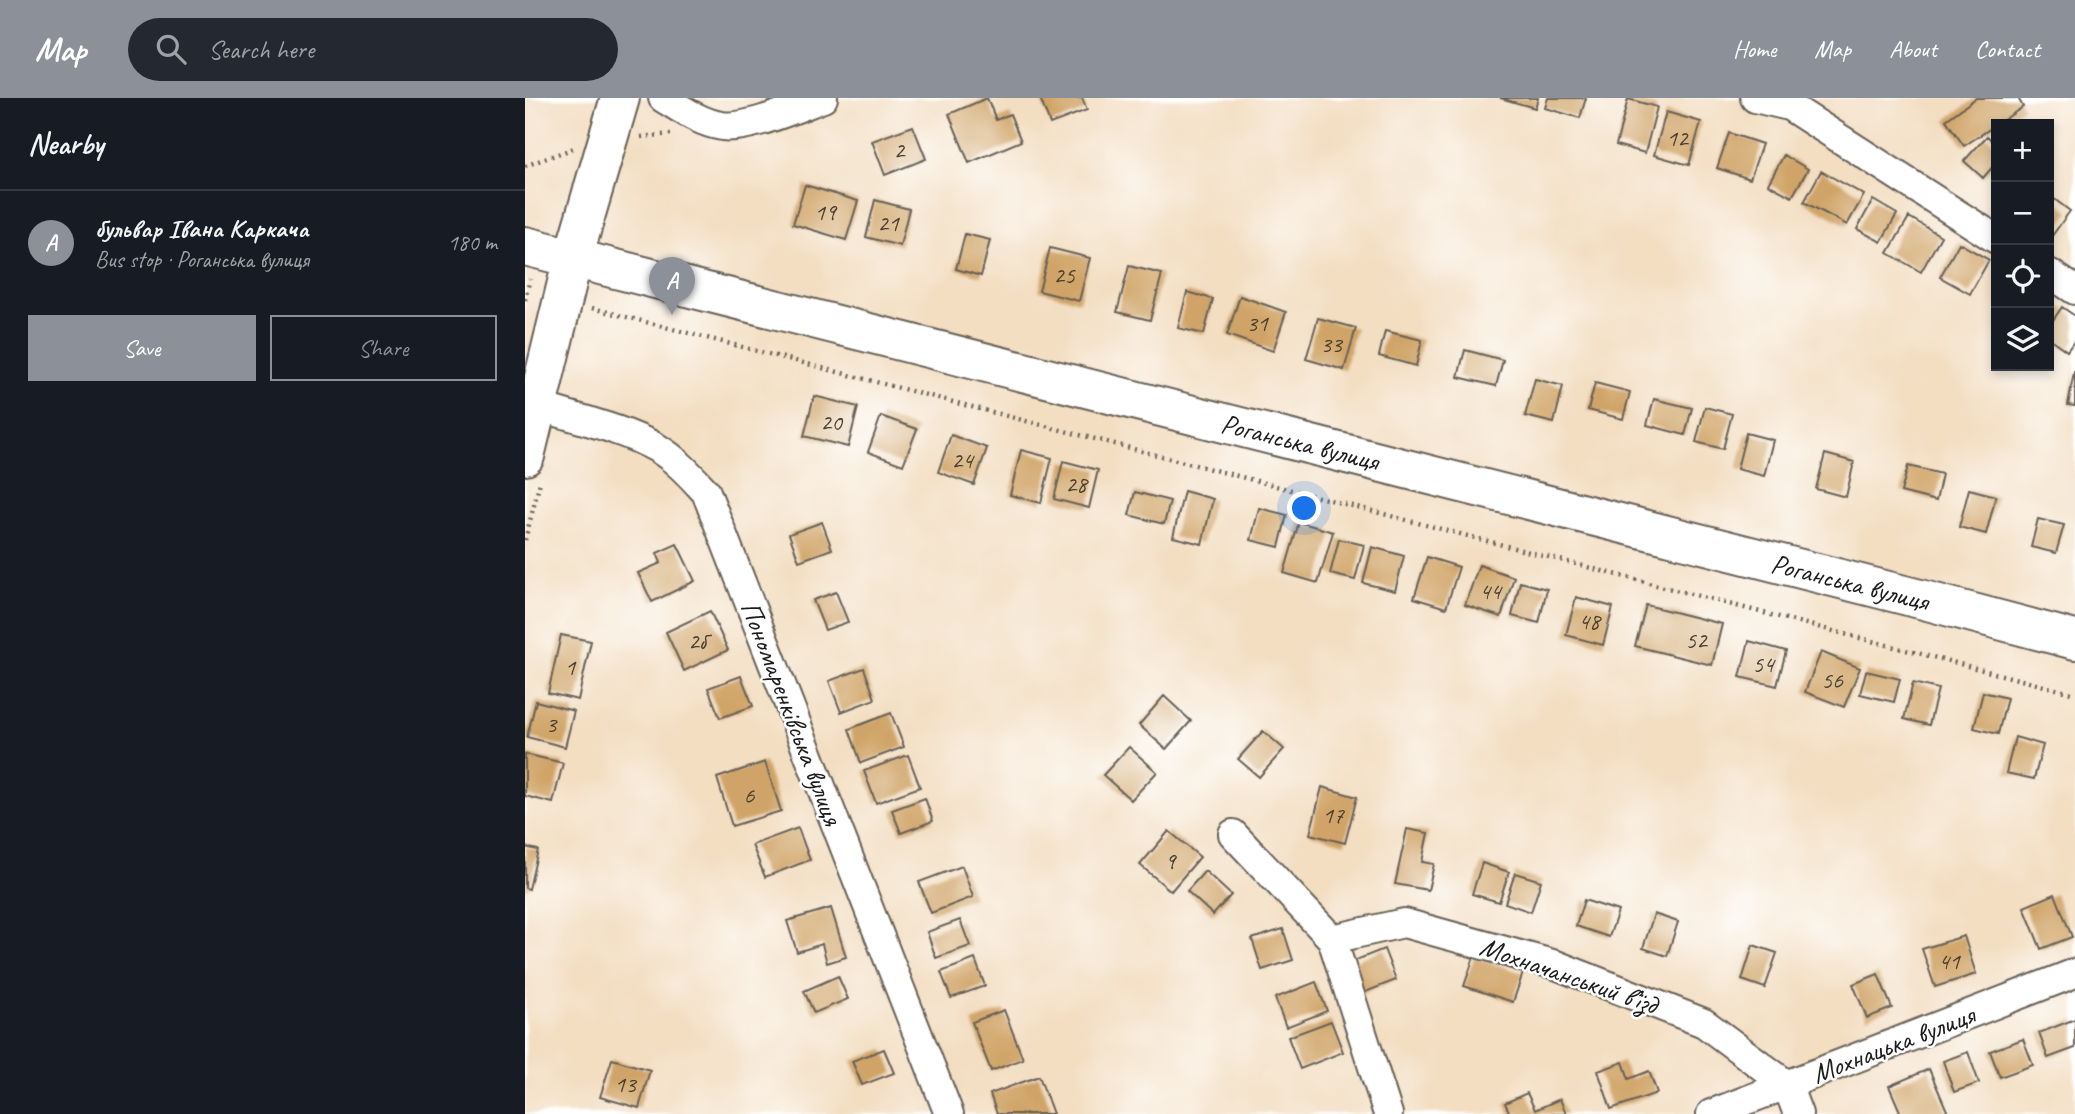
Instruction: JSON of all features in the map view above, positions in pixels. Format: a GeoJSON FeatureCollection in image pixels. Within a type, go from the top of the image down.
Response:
{"type":"FeatureCollection","features":[{"type":"Feature","properties":{"kind":"main road"},"geometry":{"type":"LineString","coordinates":[[525,456],[573,258],[620,98]]}},
{"type":"Feature","properties":{"kind":"main road","name":"Роганська вулиця"},"geometry":{"type":"LineString","coordinates":[[525,246],[2075,640]]}},
{"type":"Feature","properties":{"kind":"street"},"geometry":{"type":"LineString","coordinates":[[663,98],[701,120],[724,127],[759,121],[823,98]]}},
{"type":"Feature","properties":{"kind":"street"},"geometry":{"type":"LineString","coordinates":[[1755,98],[1787,102],[1991,236]]}},
{"type":"Feature","properties":{"kind":"street"},"geometry":{"type":"LineString","coordinates":[[2054,276],[2075,290]]}},
{"type":"Feature","properties":{"kind":"street","name":"Пономаренківська вулиця"},"geometry":{"type":"LineString","coordinates":[[538,406],[635,437],[659,449],[685,469],[706,492],[949,1114]]}},
{"type":"Feature","properties":{"kind":"street"},"geometry":{"type":"LineString","coordinates":[[1234,834],[1332,939],[1388,1114]]}},
{"type":"Feature","properties":{"kind":"street","name":"Мохначанський в’їзд"},"geometry":{"type":"LineString","coordinates":[[1332,939],[1404,923],[1556,965],[1705,1023],[1787,1085]]}},
{"type":"Feature","properties":{"kind":"street","name":"Мохнацька вулиця"},"geometry":{"type":"LineString","coordinates":[[1711,1114],[2075,973]]}},
{"type":"Feature","properties":{"kind":"street"},"geometry":{"type":"LineString","coordinates":[[1787,1085],[1798,1114]]}},
{"type":"Feature","properties":{"kind":"path"},"geometry":{"type":"LineString","coordinates":[[525,292],[2075,694]]}},
{"type":"Feature","properties":{"kind":"building"},"geometry":{"type":"Polygon","coordinates":[[[987,98],[996,120],[1010,114],[1021,141],[969,163],[949,114],[987,98]]]}},
{"type":"Feature","properties":{"kind":"building"},"geometry":{"type":"Polygon","coordinates":[[[1040,98],[1082,98],[1087,110],[1050,124],[1040,98]]]}},
{"type":"Feature","properties":{"kind":"building"},"geometry":{"type":"Polygon","coordinates":[[[1500,98],[1538,98],[1535,108],[1500,98]]]}},
{"type":"Feature","properties":{"kind":"building"},"geometry":{"type":"Polygon","coordinates":[[[1548,98],[1586,98],[1580,118],[1545,108],[1548,98]]]}},
{"type":"Feature","properties":{"kind":"building"},"geometry":{"type":"Polygon","coordinates":[[[1976,98],[2018,98],[2023,107],[2005,119],[1991,119],[1991,128],[1964,146],[1946,120],[1976,98]]]}},
{"type":"Feature","properties":{"kind":"building"},"geometry":{"type":"Polygon","coordinates":[[[1628,99],[1657,107],[1645,153],[1616,145],[1628,99]]]}},
{"type":"Feature","properties":{"kind":"building"},"geometry":{"type":"Polygon","coordinates":[[[1666,112],[1701,122],[1689,165],[1654,155],[1666,112]]]}},
{"type":"Feature","properties":{"kind":"building"},"geometry":{"type":"Polygon","coordinates":[[[913,126],[926,159],[885,175],[872,141],[913,126]]]}},
{"type":"Feature","properties":{"kind":"building"},"geometry":{"type":"Polygon","coordinates":[[[1729,133],[1762,144],[1750,179],[1717,168],[1729,133]]]}},
{"type":"Feature","properties":{"kind":"building"},"geometry":{"type":"Polygon","coordinates":[[[1987,136],[1991,140],[1991,169],[1983,178],[1964,161],[1987,136]]]}},
{"type":"Feature","properties":{"kind":"building"},"geometry":{"type":"Polygon","coordinates":[[[1784,155],[1808,169],[1792,197],[1768,184],[1784,155]]]}},
{"type":"Feature","properties":{"kind":"building"},"geometry":{"type":"Polygon","coordinates":[[[1821,171],[1864,195],[1847,225],[1804,202],[1821,171]]]}},
{"type":"Feature","properties":{"kind":"building"},"geometry":{"type":"Polygon","coordinates":[[[805,185],[858,201],[846,240],[793,224],[805,185]]]}},
{"type":"Feature","properties":{"kind":"building"},"geometry":{"type":"Polygon","coordinates":[[[2054,199],[2070,211],[2054,233],[2054,199]]]}},
{"type":"Feature","properties":{"kind":"building"},"geometry":{"type":"Polygon","coordinates":[[[875,200],[909,209],[900,246],[866,237],[875,200]]]}},
{"type":"Feature","properties":{"kind":"building"},"geometry":{"type":"Polygon","coordinates":[[[1873,200],[1897,214],[1881,242],[1857,229],[1873,200]]]}},
{"type":"Feature","properties":{"kind":"building"},"geometry":{"type":"Polygon","coordinates":[[[1909,217],[1941,236],[1921,272],[1888,253],[1909,217]]]}},
{"type":"Feature","properties":{"kind":"building"},"geometry":{"type":"Polygon","coordinates":[[[965,234],[990,240],[981,276],[956,269],[965,234]]]}},
{"type":"Feature","properties":{"kind":"building"},"geometry":{"type":"Polygon","coordinates":[[[1959,243],[1989,260],[1970,294],[1940,277],[1959,243]]]}},
{"type":"Feature","properties":{"kind":"building"},"geometry":{"type":"Polygon","coordinates":[[[1050,248],[1090,258],[1079,301],[1039,291],[1050,248]]]}},
{"type":"Feature","properties":{"kind":"building"},"geometry":{"type":"Polygon","coordinates":[[[1129,266],[1162,274],[1150,320],[1117,312],[1129,266]]]}},
{"type":"Feature","properties":{"kind":"building"},"geometry":{"type":"Polygon","coordinates":[[[1187,292],[1213,299],[1204,334],[1178,328],[1187,292]]]}},
{"type":"Feature","properties":{"kind":"building"},"geometry":{"type":"Polygon","coordinates":[[[1240,296],[1286,312],[1273,351],[1227,335],[1240,296]]]}},
{"type":"Feature","properties":{"kind":"building"},"geometry":{"type":"Polygon","coordinates":[[[2062,307],[2075,316],[2075,340],[2067,351],[2054,342],[2054,319],[2062,307]]]}},
{"type":"Feature","properties":{"kind":"building"},"geometry":{"type":"Polygon","coordinates":[[[1318,318],[1356,328],[1344,370],[1306,359],[1318,318]]]}},
{"type":"Feature","properties":{"kind":"building"},"geometry":{"type":"Polygon","coordinates":[[[1385,331],[1422,340],[1416,366],[1379,356],[1385,331]]]}},
{"type":"Feature","properties":{"kind":"building"},"geometry":{"type":"Polygon","coordinates":[[[1465,350],[1503,360],[1496,386],[1458,377],[1465,350]]]}},
{"type":"Feature","properties":{"kind":"building"},"geometry":{"type":"Polygon","coordinates":[[[2075,372],[2075,406],[2068,405],[2075,372]]]}},
{"type":"Feature","properties":{"kind":"building"},"geometry":{"type":"Polygon","coordinates":[[[1535,379],[1563,386],[1554,423],[1525,416],[1535,379]]]}},
{"type":"Feature","properties":{"kind":"building"},"geometry":{"type":"Polygon","coordinates":[[[1595,383],[1630,392],[1623,419],[1588,410],[1595,383]]]}},
{"type":"Feature","properties":{"kind":"building"},"geometry":{"type":"Polygon","coordinates":[[[814,396],[858,407],[848,447],[804,436],[814,396]]]}},
{"type":"Feature","properties":{"kind":"building"},"geometry":{"type":"Polygon","coordinates":[[[1654,399],[1692,408],[1685,435],[1647,425],[1654,399]]]}},
{"type":"Feature","properties":{"kind":"building"},"geometry":{"type":"Polygon","coordinates":[[[1705,407],[1732,414],[1723,449],[1696,442],[1705,407]]]}},
{"type":"Feature","properties":{"kind":"building"},"geometry":{"type":"Polygon","coordinates":[[[881,416],[917,429],[903,465],[868,452],[881,416]]]}},
{"type":"Feature","properties":{"kind":"building"},"geometry":{"type":"Polygon","coordinates":[[[1746,433],[1773,440],[1764,476],[1737,469],[1746,433]]]}},
{"type":"Feature","properties":{"kind":"building"},"geometry":{"type":"Polygon","coordinates":[[[951,435],[987,448],[974,485],[938,472],[951,435]]]}},
{"type":"Feature","properties":{"kind":"building"},"geometry":{"type":"Polygon","coordinates":[[[1021,450],[1052,458],[1041,503],[1010,495],[1021,450]]]}},
{"type":"Feature","properties":{"kind":"building"},"geometry":{"type":"Polygon","coordinates":[[[1825,454],[1854,462],[1846,497],[1816,489],[1825,454]]]}},
{"type":"Feature","properties":{"kind":"building"},"geometry":{"type":"Polygon","coordinates":[[[1063,461],[1098,470],[1089,508],[1054,499],[1063,461]]]}},
{"type":"Feature","properties":{"kind":"building"},"geometry":{"type":"Polygon","coordinates":[[[1908,466],[1942,474],[1936,501],[1901,492],[1908,466]]]}},
{"type":"Feature","properties":{"kind":"building"},"geometry":{"type":"Polygon","coordinates":[[[1969,489],[1996,496],[1986,534],[1959,527],[1969,489]]]}},
{"type":"Feature","properties":{"kind":"building"},"geometry":{"type":"Polygon","coordinates":[[[1184,491],[1213,499],[1202,544],[1173,537],[1184,491]]]}},
{"type":"Feature","properties":{"kind":"building"},"geometry":{"type":"Polygon","coordinates":[[[1135,492],[1170,501],[1164,524],[1129,515],[1135,492]]]}},
{"type":"Feature","properties":{"kind":"building"},"geometry":{"type":"Polygon","coordinates":[[[1259,508],[1287,515],[1279,547],[1251,540],[1259,508]]]}},
{"type":"Feature","properties":{"kind":"building"},"geometry":{"type":"Polygon","coordinates":[[[2038,519],[2064,525],[2056,553],[2031,547],[2038,519]]]}},
{"type":"Feature","properties":{"kind":"building"},"geometry":{"type":"Polygon","coordinates":[[[822,522],[832,549],[799,561],[789,534],[822,522]]]}},
{"type":"Feature","properties":{"kind":"building"},"geometry":{"type":"Polygon","coordinates":[[[1299,522],[1333,532],[1318,583],[1284,573],[1299,522]]]}},
{"type":"Feature","properties":{"kind":"building"},"geometry":{"type":"Polygon","coordinates":[[[1339,539],[1364,545],[1355,580],[1330,574],[1339,539]]]}},
{"type":"Feature","properties":{"kind":"building"},"geometry":{"type":"Polygon","coordinates":[[[677,544],[695,581],[652,602],[638,573],[661,563],[657,553],[677,544]]]}},
{"type":"Feature","properties":{"kind":"building"},"geometry":{"type":"Polygon","coordinates":[[[1372,547],[1404,556],[1395,591],[1363,583],[1372,547]]]}},
{"type":"Feature","properties":{"kind":"building"},"geometry":{"type":"Polygon","coordinates":[[[1427,557],[1459,567],[1446,608],[1414,598],[1427,557]]]}},
{"type":"Feature","properties":{"kind":"building"},"geometry":{"type":"Polygon","coordinates":[[[1479,565],[1514,577],[1501,617],[1465,605],[1479,565]]]}},
{"type":"Feature","properties":{"kind":"building"},"geometry":{"type":"Polygon","coordinates":[[[1520,582],[1547,589],[1539,623],[1512,616],[1520,582]]]}},
{"type":"Feature","properties":{"kind":"building"},"geometry":{"type":"Polygon","coordinates":[[[836,592],[848,622],[825,630],[813,600],[836,592]]]}},
{"type":"Feature","properties":{"kind":"building"},"geometry":{"type":"Polygon","coordinates":[[[1576,597],[1613,607],[1603,645],[1566,635],[1576,597]]]}},
{"type":"Feature","properties":{"kind":"building"},"geometry":{"type":"Polygon","coordinates":[[[1646,605],[1722,624],[1712,665],[1635,646],[1646,605]]]}},
{"type":"Feature","properties":{"kind":"building"},"geometry":{"type":"Polygon","coordinates":[[[710,611],[728,650],[684,671],[666,632],[710,611]]]}},
{"type":"Feature","properties":{"kind":"building"},"geometry":{"type":"Polygon","coordinates":[[[561,635],[591,641],[578,700],[548,693],[561,635]]]}},
{"type":"Feature","properties":{"kind":"building"},"geometry":{"type":"Polygon","coordinates":[[[1749,641],[1786,651],[1777,686],[1740,677],[1749,641]]]}},
{"type":"Feature","properties":{"kind":"building"},"geometry":{"type":"Polygon","coordinates":[[[1821,652],[1860,668],[1844,707],[1805,692],[1821,652]]]}},
{"type":"Feature","properties":{"kind":"building"},"geometry":{"type":"Polygon","coordinates":[[[864,668],[875,699],[841,712],[829,681],[864,668]]]}},
{"type":"Feature","properties":{"kind":"building"},"geometry":{"type":"Polygon","coordinates":[[[1866,671],[1900,679],[1894,702],[1860,694],[1866,671]]]}},
{"type":"Feature","properties":{"kind":"building"},"geometry":{"type":"Polygon","coordinates":[[[741,676],[753,706],[720,718],[708,688],[741,676]]]}},
{"type":"Feature","properties":{"kind":"building"},"geometry":{"type":"Polygon","coordinates":[[[1913,683],[1938,689],[1929,725],[1904,719],[1913,683]]]}},
{"type":"Feature","properties":{"kind":"building"},"geometry":{"type":"Polygon","coordinates":[[[1983,692],[2007,698],[1998,734],[1974,728],[1983,692]]]}},
{"type":"Feature","properties":{"kind":"building"},"geometry":{"type":"Polygon","coordinates":[[[1164,696],[1191,721],[1166,749],[1139,725],[1164,696]]]}},
{"type":"Feature","properties":{"kind":"building"},"geometry":{"type":"Polygon","coordinates":[[[536,701],[574,711],[565,747],[527,737],[536,701]]]}},
{"type":"Feature","properties":{"kind":"building"},"geometry":{"type":"Polygon","coordinates":[[[891,713],[904,747],[861,763],[849,729],[891,713]]]}},
{"type":"Feature","properties":{"kind":"building"},"geometry":{"type":"Polygon","coordinates":[[[1263,731],[1284,749],[1259,777],[1238,759],[1263,731]]]}},
{"type":"Feature","properties":{"kind":"building"},"geometry":{"type":"Polygon","coordinates":[[[2015,737],[2043,745],[2034,779],[2006,773],[2015,737]]]}},
{"type":"Feature","properties":{"kind":"building"},"geometry":{"type":"Polygon","coordinates":[[[1129,747],[1157,772],[1131,800],[1103,775],[1129,747]]]}},
{"type":"Feature","properties":{"kind":"building"},"geometry":{"type":"Polygon","coordinates":[[[525,754],[563,763],[553,803],[525,796],[525,754]]]}},
{"type":"Feature","properties":{"kind":"building"},"geometry":{"type":"Polygon","coordinates":[[[908,755],[920,787],[876,803],[864,771],[908,755]]]}},
{"type":"Feature","properties":{"kind":"building"},"geometry":{"type":"Polygon","coordinates":[[[765,762],[781,811],[732,826],[717,778],[765,762]]]}},
{"type":"Feature","properties":{"kind":"building"},"geometry":{"type":"Polygon","coordinates":[[[1322,787],[1357,797],[1345,843],[1310,834],[1322,787]]]}},
{"type":"Feature","properties":{"kind":"building"},"geometry":{"type":"Polygon","coordinates":[[[925,798],[933,821],[901,833],[892,810],[925,798]]]}},
{"type":"Feature","properties":{"kind":"building"},"geometry":{"type":"Polygon","coordinates":[[[798,828],[810,860],[765,877],[752,845],[798,828]]]}},
{"type":"Feature","properties":{"kind":"building"},"geometry":{"type":"Polygon","coordinates":[[[1407,829],[1428,833],[1422,862],[1434,864],[1428,890],[1395,884],[1407,829]]]}},
{"type":"Feature","properties":{"kind":"building"},"geometry":{"type":"Polygon","coordinates":[[[1169,831],[1200,857],[1171,891],[1140,865],[1169,831]]]}},
{"type":"Feature","properties":{"kind":"building"},"geometry":{"type":"Polygon","coordinates":[[[525,847],[538,850],[529,889],[525,888],[525,847]]]}},
{"type":"Feature","properties":{"kind":"building"},"geometry":{"type":"Polygon","coordinates":[[[1482,863],[1509,872],[1499,902],[1472,894],[1482,863]]]}},
{"type":"Feature","properties":{"kind":"building"},"geometry":{"type":"Polygon","coordinates":[[[962,866],[973,897],[931,913],[919,882],[962,866]]]}},
{"type":"Feature","properties":{"kind":"building"},"geometry":{"type":"Polygon","coordinates":[[[1205,871],[1231,895],[1213,915],[1187,891],[1205,871]]]}},
{"type":"Feature","properties":{"kind":"building"},"geometry":{"type":"Polygon","coordinates":[[[1515,873],[1541,881],[1531,912],[1505,903],[1515,873]]]}},
{"type":"Feature","properties":{"kind":"building"},"geometry":{"type":"Polygon","coordinates":[[[2055,894],[2072,937],[2041,949],[2024,907],[2055,894]]]}},
{"type":"Feature","properties":{"kind":"building"},"geometry":{"type":"Polygon","coordinates":[[[1584,900],[1618,911],[1609,937],[1576,926],[1584,900]]]}},
{"type":"Feature","properties":{"kind":"building"},"geometry":{"type":"Polygon","coordinates":[[[831,908],[846,957],[827,963],[822,944],[797,952],[787,921],[831,908]]]}},
{"type":"Feature","properties":{"kind":"building"},"geometry":{"type":"Polygon","coordinates":[[[1654,914],[1678,922],[1667,956],[1643,948],[1654,914]]]}},
{"type":"Feature","properties":{"kind":"building"},"geometry":{"type":"Polygon","coordinates":[[[960,920],[970,946],[936,958],[927,932],[960,920]]]}},
{"type":"Feature","properties":{"kind":"building"},"geometry":{"type":"Polygon","coordinates":[[[1283,929],[1293,960],[1262,970],[1252,939],[1283,929]]]}},
{"type":"Feature","properties":{"kind":"building"},"geometry":{"type":"Polygon","coordinates":[[[1964,936],[1976,974],[1935,987],[1922,949],[1964,936]]]}},
{"type":"Feature","properties":{"kind":"building"},"geometry":{"type":"Polygon","coordinates":[[[1753,945],[1777,953],[1765,988],[1742,980],[1753,945]]]}},
{"type":"Feature","properties":{"kind":"building"},"geometry":{"type":"Polygon","coordinates":[[[1384,949],[1396,980],[1363,993],[1351,962],[1384,949]]]}},
{"type":"Feature","properties":{"kind":"building"},"geometry":{"type":"Polygon","coordinates":[[[1474,957],[1523,973],[1513,1002],[1464,986],[1474,957]]]}},
{"type":"Feature","properties":{"kind":"building"},"geometry":{"type":"Polygon","coordinates":[[[975,959],[985,986],[951,998],[941,972],[975,959]]]}},
{"type":"Feature","properties":{"kind":"building"},"geometry":{"type":"Polygon","coordinates":[[[1878,974],[1892,1008],[1867,1018],[1853,984],[1878,974]]]}},
{"type":"Feature","properties":{"kind":"building"},"geometry":{"type":"Polygon","coordinates":[[[838,976],[848,999],[814,1013],[804,991],[838,976]]]}},
{"type":"Feature","properties":{"kind":"building"},"geometry":{"type":"Polygon","coordinates":[[[1316,982],[1327,1011],[1286,1027],[1275,998],[1316,982]]]}},
{"type":"Feature","properties":{"kind":"building"},"geometry":{"type":"Polygon","coordinates":[[[1004,1010],[1023,1059],[991,1071],[972,1022],[1004,1010]]]}},
{"type":"Feature","properties":{"kind":"building"},"geometry":{"type":"Polygon","coordinates":[[[2075,1019],[2075,1048],[2048,1058],[2039,1033],[2075,1019]]]}},
{"type":"Feature","properties":{"kind":"building"},"geometry":{"type":"Polygon","coordinates":[[[1331,1021],[1343,1052],[1300,1069],[1288,1037],[1331,1021]]]}},
{"type":"Feature","properties":{"kind":"building"},"geometry":{"type":"Polygon","coordinates":[[[2023,1039],[2033,1065],[2000,1077],[1990,1051],[2023,1039]]]}},
{"type":"Feature","properties":{"kind":"building"},"geometry":{"type":"Polygon","coordinates":[[[884,1049],[894,1073],[862,1085],[852,1061],[884,1049]]]}},
{"type":"Feature","properties":{"kind":"building"},"geometry":{"type":"Polygon","coordinates":[[[1968,1052],[1979,1083],[1954,1092],[1943,1061],[1968,1052]]]}},
{"type":"Feature","properties":{"kind":"building"},"geometry":{"type":"Polygon","coordinates":[[[612,1059],[650,1070],[639,1108],[600,1097],[612,1059]]]}},
{"type":"Feature","properties":{"kind":"building"},"geometry":{"type":"Polygon","coordinates":[[[1623,1062],[1629,1079],[1649,1071],[1657,1093],[1611,1109],[1598,1071],[1623,1062]]]}},
{"type":"Feature","properties":{"kind":"building"},"geometry":{"type":"Polygon","coordinates":[[[1929,1069],[1948,1113],[1901,1114],[1889,1086],[1929,1069]]]}},
{"type":"Feature","properties":{"kind":"building"},"geometry":{"type":"Polygon","coordinates":[[[1039,1076],[1053,1114],[997,1114],[990,1094],[1039,1076]]]}},
{"type":"Feature","properties":{"kind":"building"},"geometry":{"type":"Polygon","coordinates":[[[1527,1093],[1535,1110],[1560,1099],[1566,1114],[1510,1114],[1505,1103],[1527,1093]]]}},
{"type":"Feature","properties":{"kind":"place","name":"бульвар Івана Каркача"},"geometry":{"type":"Point","coordinates":[672,315]}}]}
